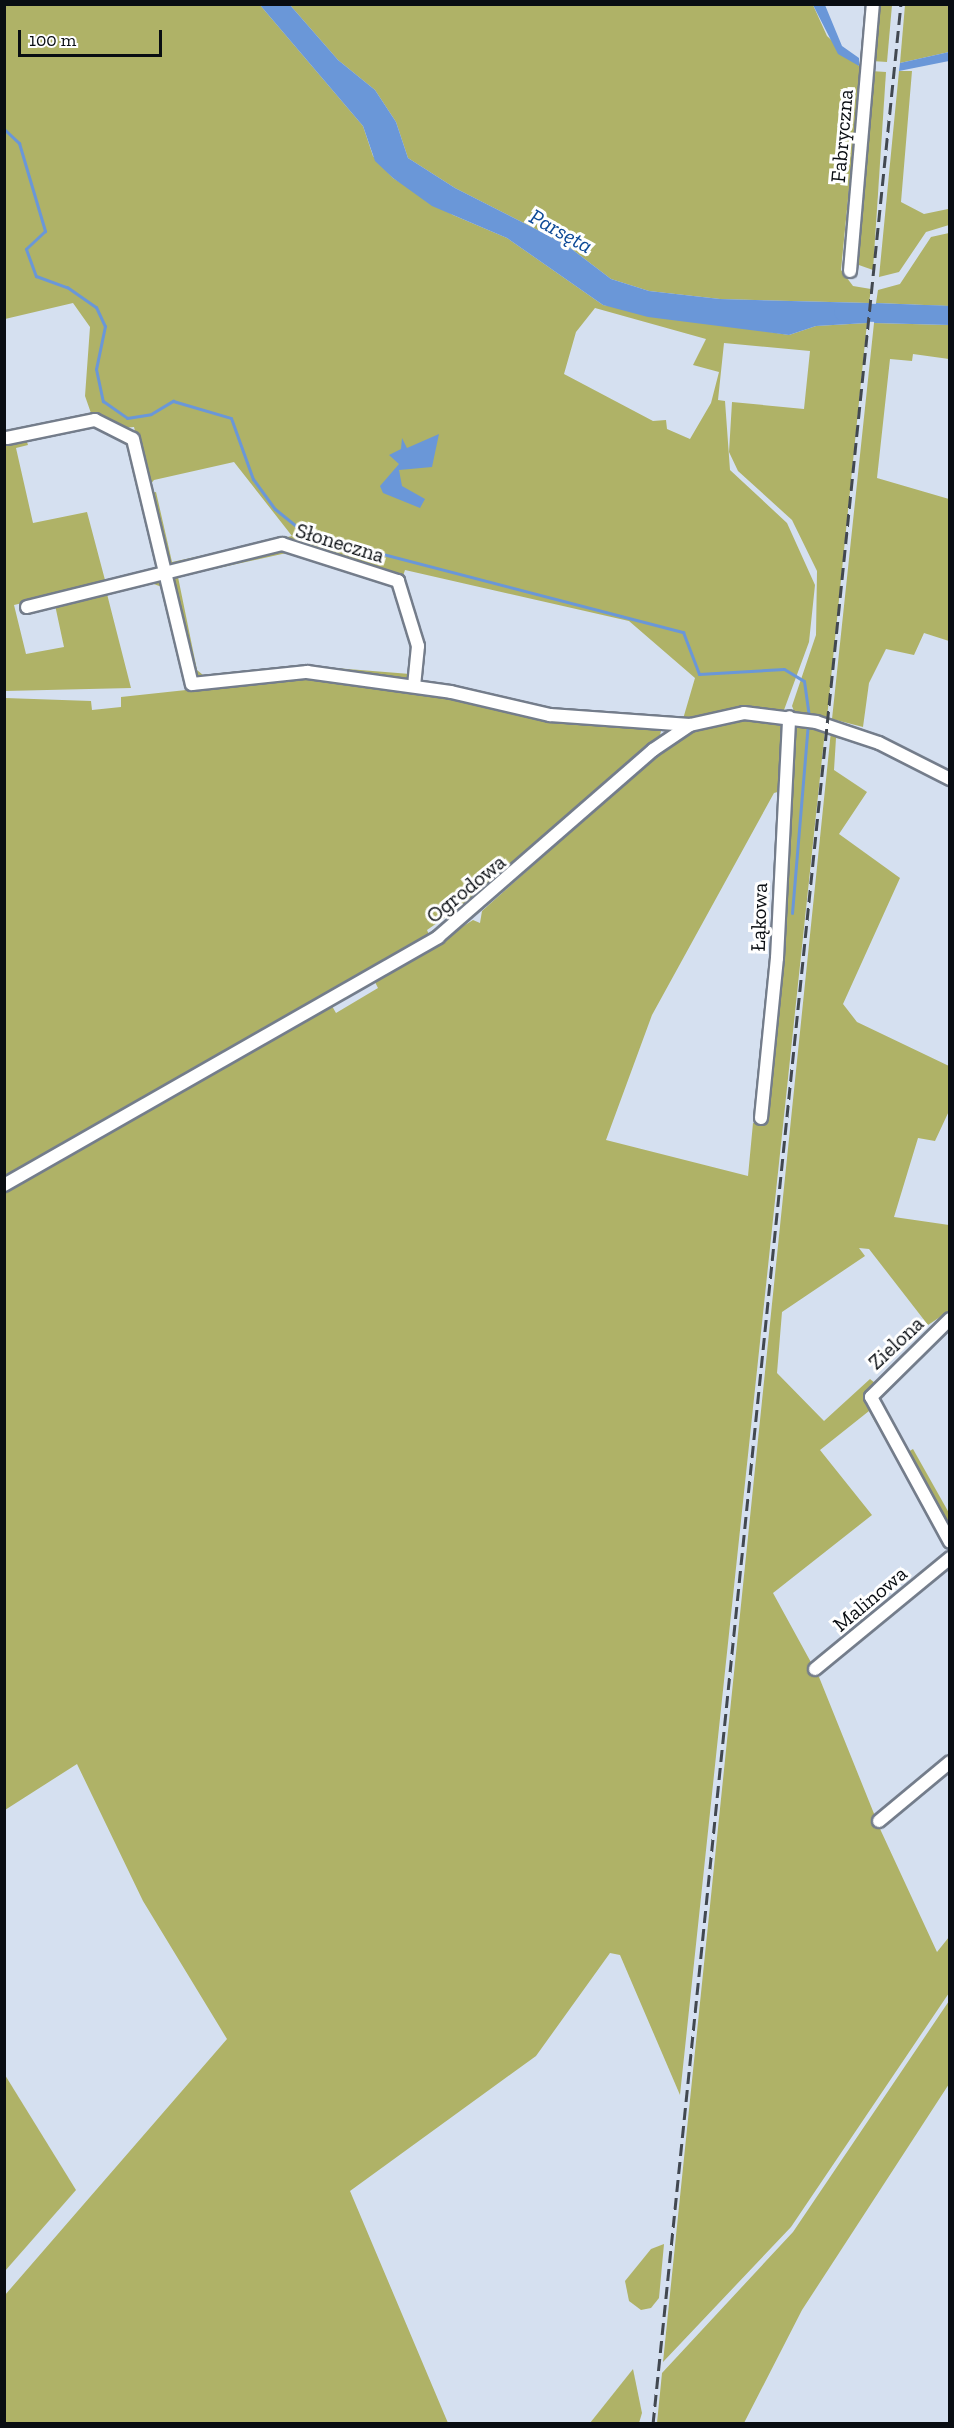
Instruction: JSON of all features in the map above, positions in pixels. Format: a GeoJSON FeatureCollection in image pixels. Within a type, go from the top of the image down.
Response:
{"type":"FeatureCollection","features":[{"type":"Feature","properties":{"kind":"street","name":"Fabryczna"},"geometry":{"type":"LineString","coordinates":[[850,271],[873,4]]}},
{"type":"Feature","properties":{"kind":"street"},"geometry":{"type":"LineString","coordinates":[[7,438],[95,420],[127,434],[192,684],[307,672],[414,686],[550,715],[690,725]]}},
{"type":"Feature","properties":{"kind":"street","name":"Słoneczna"},"geometry":{"type":"LineString","coordinates":[[27,607],[282,544],[398,581],[418,646],[414,686]]}},
{"type":"Feature","properties":{"kind":"street","name":"Ogrodowa"},"geometry":{"type":"LineString","coordinates":[[4,1185],[438,937],[653,750],[690,725],[735,714],[789,717],[872,740],[950,779]]}},
{"type":"Feature","properties":{"kind":"street","name":"Łąkowa"},"geometry":{"type":"LineString","coordinates":[[761,1118],[777,958],[789,717]]}},
{"type":"Feature","properties":{"kind":"street","name":"Zielona"},"geometry":{"type":"LineString","coordinates":[[950,1319],[870,1397],[950,1542]]}},
{"type":"Feature","properties":{"kind":"street","name":"Malinowa"},"geometry":{"type":"LineString","coordinates":[[815,1669],[950,1558]]}},
{"type":"Feature","properties":{"kind":"street"},"geometry":{"type":"LineString","coordinates":[[879,1821],[949,1765]]}},
{"type":"Feature","properties":{"kind":"green space"},"geometry":{"type":"Polygon","coordinates":[[[4,5],[260,5],[363,126],[373,156],[393,178],[453,215],[507,238],[603,305],[789,335],[816,326],[867,323],[827,718],[794,711],[792,706],[816,635],[817,571],[792,520],[738,471],[729,452],[732,402],[804,409],[810,351],[724,343],[718,400],[725,401],[730,470],[787,523],[815,585],[809,642],[784,710],[733,709],[683,719],[695,678],[629,621],[405,570],[402,579],[285,539],[171,566],[167,563],[150,493],[156,492],[172,562],[292,536],[234,462],[154,480],[148,487],[134,427],[123,428],[92,416],[85,396],[90,327],[73,303],[5,319],[4,5]],[[595,308],[576,332],[564,374],[653,421],[666,420],[667,429],[690,439],[711,403],[719,372],[693,365],[706,339],[595,308]]]}},
{"type":"Feature","properties":{"kind":"green space"},"geometry":{"type":"Polygon","coordinates":[[[290,5],[813,5],[827,36],[859,66],[862,57],[841,270],[853,286],[871,289],[869,303],[720,299],[649,291],[611,279],[565,244],[455,188],[408,158],[396,122],[375,90],[338,60],[290,5]]]}},
{"type":"Feature","properties":{"kind":"green space"},"geometry":{"type":"Polygon","coordinates":[[[877,5],[892,5],[887,62],[872,61],[877,5]]]}},
{"type":"Feature","properties":{"kind":"green space"},"geometry":{"type":"Polygon","coordinates":[[[905,5],[949,5],[949,52],[900,63],[905,5]]]}},
{"type":"Feature","properties":{"kind":"green space"},"geometry":{"type":"Polygon","coordinates":[[[871,71],[886,72],[873,270],[856,264],[871,71]]]}},
{"type":"Feature","properties":{"kind":"green space"},"geometry":{"type":"Polygon","coordinates":[[[899,71],[912,71],[901,202],[924,214],[948,209],[949,225],[926,232],[899,272],[879,277],[899,71]]]}},
{"type":"Feature","properties":{"kind":"green space"},"geometry":{"type":"Polygon","coordinates":[[[949,233],[949,306],[876,303],[878,290],[900,284],[931,237],[949,233]]]}},
{"type":"Feature","properties":{"kind":"green space"},"geometry":{"type":"Polygon","coordinates":[[[874,323],[949,325],[949,359],[913,354],[912,361],[890,359],[877,478],[949,499],[949,641],[924,633],[914,655],[886,649],[869,683],[863,727],[832,719],[874,323]]]}},
{"type":"Feature","properties":{"kind":"green space"},"geometry":{"type":"Polygon","coordinates":[[[26,439],[28,445],[16,448],[33,523],[87,512],[105,580],[153,572],[14,605],[26,654],[64,647],[55,605],[157,579],[162,587],[151,583],[107,594],[131,688],[5,691],[5,441],[26,439]]]}},
{"type":"Feature","properties":{"kind":"green space"},"geometry":{"type":"Polygon","coordinates":[[[282,549],[291,552],[178,577],[197,670],[203,675],[298,665],[410,674],[408,678],[322,669],[200,677],[195,674],[171,578],[282,549]]]}},
{"type":"Feature","properties":{"kind":"green space"},"geometry":{"type":"Polygon","coordinates":[[[307,677],[661,731],[659,739],[466,913],[460,907],[427,930],[430,937],[5,1180],[5,698],[91,701],[92,710],[121,707],[121,697],[307,677]]]}},
{"type":"Feature","properties":{"kind":"green space"},"geometry":{"type":"Polygon","coordinates":[[[750,718],[785,727],[781,791],[774,793],[652,1015],[606,1140],[748,1176],[753,1123],[764,1124],[782,956],[792,734],[799,725],[825,730],[680,2095],[620,1955],[610,1953],[536,2056],[350,2191],[448,2423],[5,2423],[5,2295],[227,2039],[143,1901],[77,1764],[5,1810],[5,1192],[332,1006],[336,1013],[378,988],[375,982],[473,920],[480,923],[482,911],[675,739],[699,728],[750,718]]]}},
{"type":"Feature","properties":{"kind":"green space"},"geometry":{"type":"Polygon","coordinates":[[[831,731],[868,744],[836,738],[834,770],[867,792],[839,834],[900,878],[843,1004],[857,1022],[949,1066],[949,1111],[935,1141],[918,1138],[894,1217],[949,1225],[949,1311],[928,1325],[869,1249],[859,1248],[865,1256],[782,1312],[777,1373],[824,1421],[870,1379],[875,1383],[867,1402],[876,1424],[869,1411],[820,1450],[872,1515],[773,1593],[819,1677],[881,1831],[937,1952],[949,1937],[949,1993],[791,2227],[663,2362],[831,731]]]}},
{"type":"Feature","properties":{"kind":"green space"},"geometry":{"type":"Polygon","coordinates":[[[913,1449],[949,1513],[949,1533],[906,1453],[913,1449]]]}},
{"type":"Feature","properties":{"kind":"green space"},"geometry":{"type":"Polygon","coordinates":[[[949,2001],[949,2084],[802,2310],[744,2423],[657,2423],[662,2373],[793,2232],[949,2001]]]}},
{"type":"Feature","properties":{"kind":"green space"},"geometry":{"type":"Polygon","coordinates":[[[4,2075],[76,2190],[5,2271],[4,2075]]]}},
{"type":"Feature","properties":{"kind":"green space"},"geometry":{"type":"Polygon","coordinates":[[[664,2244],[659,2298],[651,2308],[641,2310],[629,2301],[625,2281],[651,2249],[664,2244]]]}},
{"type":"Feature","properties":{"kind":"green space"},"geometry":{"type":"Polygon","coordinates":[[[633,2369],[642,2413],[639,2423],[590,2423],[633,2369]]]}},
{"type":"Feature","properties":{"kind":"water"},"geometry":{"type":"Polygon","coordinates":[[[260,5],[290,5],[338,60],[375,90],[396,122],[408,158],[455,188],[565,244],[611,279],[649,291],[720,299],[869,303],[867,323],[816,326],[789,335],[648,317],[603,305],[507,238],[432,206],[393,178],[375,161],[363,126],[260,5]]]}},
{"type":"Feature","properties":{"kind":"water"},"geometry":{"type":"Polygon","coordinates":[[[813,5],[825,5],[842,46],[859,58],[859,66],[838,54],[813,5]]]}},
{"type":"Feature","properties":{"kind":"water"},"geometry":{"type":"Polygon","coordinates":[[[949,52],[949,61],[899,71],[900,63],[949,52]]]}},
{"type":"Feature","properties":{"kind":"water"},"geometry":{"type":"Polygon","coordinates":[[[876,303],[949,306],[949,325],[874,323],[876,303]]]}},
{"type":"Feature","properties":{"kind":"water"},"geometry":{"type":"Polygon","coordinates":[[[439,434],[432,467],[399,470],[402,486],[425,499],[420,508],[383,493],[380,486],[399,464],[389,455],[401,449],[402,438],[407,448],[439,434]]]}},
{"type":"Feature","properties":{"kind":"waterway"},"geometry":{"type":"LineString","coordinates":[[4,129],[19,143],[45,231],[26,249],[36,276],[67,287],[96,307],[105,326],[96,369],[103,401],[127,418],[151,414],[173,401],[231,418],[253,479],[275,509],[306,534],[683,632],[699,674],[784,669],[804,681],[809,717]]}},
{"type":"Feature","properties":{"kind":"waterway","name":"Parsęta"},"geometry":{"type":"LineString","coordinates":[[843,312],[950,315]]}},
{"type":"Feature","properties":{"kind":"waterway"},"geometry":{"type":"LineString","coordinates":[[792,913],[808,724]]}},
{"type":"Feature","properties":{"kind":"railway"},"geometry":{"type":"LineString","coordinates":[[653,2424],[901,4]]}}]}
